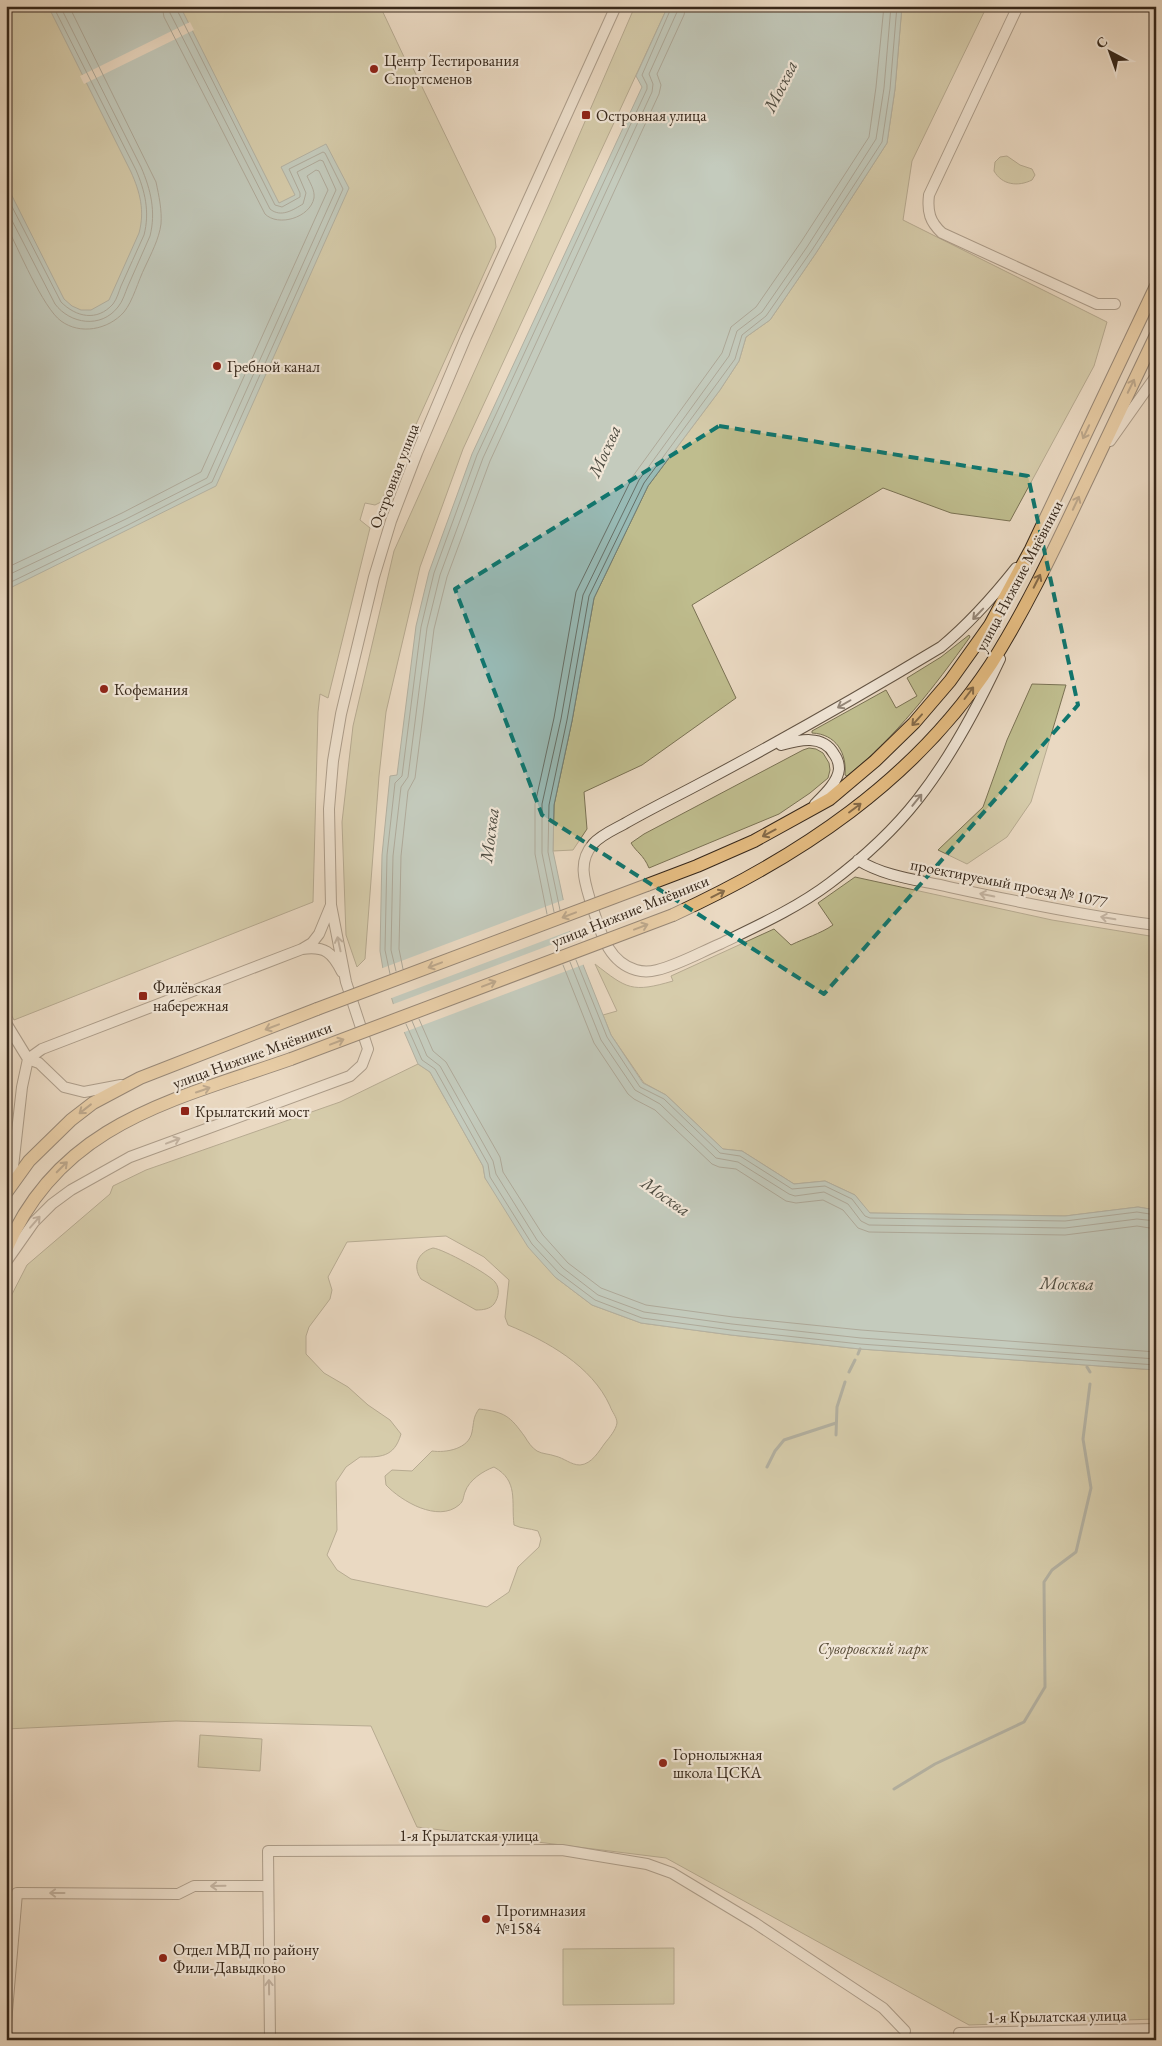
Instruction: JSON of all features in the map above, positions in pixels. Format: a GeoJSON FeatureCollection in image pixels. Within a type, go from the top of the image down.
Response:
{"type":"FeatureCollection","features":[{"type":"Feature","properties":{"kind":"main road","name":"улица Нижние Мнёвники"},"geometry":{"type":"LineString","coordinates":[[8,1188],[29,1161],[71,1120],[126,1084],[317,1009],[697,866],[748,844],[830,798],[863,772],[920,716],[950,682],[990,625],[1031,549],[1156,286]]}},
{"type":"Feature","properties":{"kind":"main road","name":"улица Нижние Мнёвники"},"geometry":{"type":"LineString","coordinates":[[6,1250],[16,1226],[37,1193],[93,1139],[135,1116],[673,915],[716,895],[774,864],[822,834],[867,799],[902,768],[937,732],[990,664],[1018,618],[1056,544],[1156,336]]}},
{"type":"Feature","properties":{"kind":"street","name":"Островная улица"},"geometry":{"type":"LineString","coordinates":[[302,949],[312,943],[319,934],[331,905],[329,809],[338,733],[374,577],[390,527],[417,453],[466,337],[616,6]]}},
{"type":"Feature","properties":{"kind":"street"},"geometry":{"type":"LineString","coordinates":[[1018,6],[929,195],[927,207],[929,216],[933,225],[942,233],[1097,304],[1115,304]]}},
{"type":"Feature","properties":{"kind":"street"},"geometry":{"type":"LineString","coordinates":[[1095,462],[1156,376]]}},
{"type":"Feature","properties":{"kind":"street"},"geometry":{"type":"LineString","coordinates":[[1018,618],[982,697],[940,770],[901,819],[858,860],[828,885],[771,920],[686,960],[656,971],[634,970],[612,953],[603,941],[584,880],[583,864],[594,842],[634,818],[761,751],[942,647],[986,606],[1031,549]]}},
{"type":"Feature","properties":{"kind":"street"},"geometry":{"type":"LineString","coordinates":[[761,751],[796,740],[811,740],[825,744],[832,750],[837,759],[839,770],[826,793],[804,814]]}},
{"type":"Feature","properties":{"kind":"street","name":"проектируемый проезд № 1077"},"geometry":{"type":"LineString","coordinates":[[858,860],[891,874],[1035,906],[1156,925]]}},
{"type":"Feature","properties":{"kind":"street"},"geometry":{"type":"LineString","coordinates":[[331,905],[346,982]]}},
{"type":"Feature","properties":{"kind":"street"},"geometry":{"type":"LineString","coordinates":[[6,1262],[34,1222],[52,1204],[71,1190],[130,1156],[350,1076],[362,1064],[368,1049],[346,982],[338,965],[324,949],[316,947],[302,949],[42,1049],[28,1059],[22,1087],[8,1188]]}},
{"type":"Feature","properties":{"kind":"street"},"geometry":{"type":"LineString","coordinates":[[6,1023],[28,1059],[39,1063],[64,1087],[84,1092],[126,1084]]}},
{"type":"Feature","properties":{"kind":"street","name":"1-я Крылатская улица"},"geometry":{"type":"LineString","coordinates":[[267,1886],[268,1850],[562,1850],[647,1864],[672,1873],[763,1929],[883,2008],[905,2030]]}},
{"type":"Feature","properties":{"kind":"street"},"geometry":{"type":"LineString","coordinates":[[6,2023],[17,1893],[178,1894],[194,1886],[267,1886],[270,2040]]}},
{"type":"Feature","properties":{"kind":"street","name":"1-я Крылатская улица"},"geometry":{"type":"LineString","coordinates":[[959,2033],[1156,2029]]}},
{"type":"Feature","properties":{"kind":"highlighted area"},"geometry":{"type":"Polygon","coordinates":[[[719,426],[1028,476],[1078,705],[824,994],[542,815],[455,589],[719,426]]]}},
{"type":"Feature","properties":{"kind":"green space","name":"Гребной канал"},"geometry":{"type":"Polygon","coordinates":[[[6,6],[380,6],[405,59],[410,62],[495,238],[496,247],[381,502],[375,505],[365,503],[360,520],[370,528],[328,698],[320,694],[313,902],[14,1020],[6,1005],[6,6]]]}},
{"type":"Feature","properties":{"kind":"green space"},"geometry":{"type":"Polygon","coordinates":[[[635,6],[668,6],[463,449],[420,567],[386,712],[379,776],[365,959],[357,967],[346,935],[342,822],[353,726],[394,551],[548,207],[635,6]]]}},
{"type":"Feature","properties":{"kind":"green space"},"geometry":{"type":"Polygon","coordinates":[[[902,6],[987,6],[912,161],[903,220],[1107,322],[1094,366],[1010,521],[951,513],[883,488],[692,605],[736,698],[642,765],[584,792],[587,829],[573,850],[553,851],[554,805],[572,721],[594,598],[648,486],[720,390],[739,361],[746,337],[770,320],[887,143],[895,89],[902,6]]]}},
{"type":"Feature","properties":{"kind":"green space"},"geometry":{"type":"Polygon","coordinates":[[[1007,156],[1020,165],[1032,169],[1035,175],[1032,180],[1016,184],[1006,182],[997,176],[994,171],[995,162],[1000,157],[1007,156]]]}},
{"type":"Feature","properties":{"kind":"green space"},"geometry":{"type":"Polygon","coordinates":[[[969,635],[970,637],[942,674],[898,728],[865,761],[847,776],[845,775],[844,759],[838,746],[828,737],[812,733],[812,731],[886,690],[896,708],[917,696],[907,678],[941,657],[969,635]]]}},
{"type":"Feature","properties":{"kind":"green space"},"geometry":{"type":"Polygon","coordinates":[[[1032,684],[1066,685],[1031,802],[1007,837],[967,864],[938,850],[983,807],[1007,740],[1032,684]]]}},
{"type":"Feature","properties":{"kind":"green space"},"geometry":{"type":"Polygon","coordinates":[[[809,748],[823,753],[829,763],[828,778],[779,814],[649,868],[631,843],[644,834],[809,748]]]}},
{"type":"Feature","properties":{"kind":"green space"},"geometry":{"type":"Polygon","coordinates":[[[855,877],[1052,920],[1156,937],[1156,1210],[1138,1207],[1065,1216],[869,1213],[855,1195],[825,1181],[794,1184],[742,1151],[723,1149],[666,1095],[644,1083],[611,1035],[603,1015],[617,1011],[595,964],[623,984],[648,987],[673,981],[671,976],[774,929],[791,945],[833,925],[818,903],[855,877]]]}},
{"type":"Feature","properties":{"kind":"green space","name":"Суворовский парк"},"geometry":{"type":"Polygon","coordinates":[[[418,1064],[430,1072],[483,1166],[485,1178],[555,1277],[592,1305],[641,1323],[860,1349],[1156,1370],[1156,2019],[969,2025],[666,1858],[417,1827],[371,1726],[176,1721],[6,1729],[6,1306],[27,1265],[110,1194],[113,1186],[146,1170],[340,1102],[418,1064]],[[446,1236],[347,1242],[328,1277],[332,1290],[330,1299],[309,1327],[306,1336],[306,1354],[324,1373],[348,1387],[368,1405],[390,1420],[401,1434],[398,1442],[390,1452],[374,1457],[360,1457],[346,1467],[336,1482],[337,1530],[327,1555],[337,1570],[351,1579],[487,1607],[509,1592],[518,1567],[539,1547],[541,1539],[538,1531],[514,1525],[511,1485],[507,1479],[494,1467],[485,1471],[470,1484],[459,1505],[441,1512],[420,1508],[410,1503],[386,1485],[385,1476],[392,1470],[412,1471],[432,1451],[456,1449],[462,1446],[470,1438],[479,1409],[506,1416],[537,1451],[577,1465],[584,1464],[595,1457],[612,1434],[617,1423],[602,1392],[580,1367],[553,1347],[508,1325],[505,1317],[509,1280],[484,1257],[446,1236]]]}},
{"type":"Feature","properties":{"kind":"green space"},"geometry":{"type":"Polygon","coordinates":[[[433,1248],[455,1257],[491,1278],[497,1284],[498,1290],[498,1296],[494,1304],[486,1309],[476,1310],[421,1279],[417,1269],[418,1260],[420,1256],[433,1248]]]}},
{"type":"Feature","properties":{"kind":"green space"},"geometry":{"type":"Polygon","coordinates":[[[200,1735],[262,1739],[260,1771],[198,1767],[200,1735]]]}},
{"type":"Feature","properties":{"kind":"green space"},"geometry":{"type":"Polygon","coordinates":[[[674,1948],[674,2004],[563,2005],[563,1949],[674,1948]]]}},
{"type":"Feature","properties":{"kind":"water","name":"Гребной канал"},"geometry":{"type":"Polygon","coordinates":[[[48,6],[180,6],[279,203],[295,195],[281,167],[326,144],[349,188],[216,486],[12,587],[6,587],[6,184],[64,299],[72,306],[81,310],[91,310],[109,300],[139,233],[142,217],[139,194],[131,172],[48,6]]]}},
{"type":"Feature","properties":{"kind":"water","name":"Москва"},"geometry":{"type":"Polygon","coordinates":[[[668,6],[902,6],[895,89],[887,143],[770,320],[746,337],[739,361],[720,390],[648,486],[594,598],[572,721],[554,805],[553,851],[570,932],[611,1035],[643,1083],[666,1095],[723,1149],[742,1151],[794,1184],[825,1181],[855,1195],[870,1213],[1065,1216],[1138,1207],[1156,1210],[1156,1370],[860,1349],[731,1335],[641,1323],[592,1305],[555,1277],[528,1247],[485,1178],[483,1166],[430,1072],[418,1064],[396,1013],[383,969],[380,951],[382,855],[390,776],[397,775],[416,626],[429,572],[472,454],[642,87],[636,76],[668,6]]]}},
{"type":"Feature","properties":{"kind":"pier"},"geometry":{"type":"Polygon","coordinates":[[[190,22],[194,30],[84,84],[80,76],[190,22]]]}},
{"type":"Feature","properties":{"kind":"pier"},"geometry":{"type":"Polygon","coordinates":[[[566,899],[572,930],[389,999],[380,969],[566,899]]]}},
{"type":"Feature","properties":{"kind":"pier"},"geometry":{"type":"Polygon","coordinates":[[[574,936],[585,964],[402,1033],[391,1005],[574,936]]]}},
{"type":"Feature","properties":{"kind":"waterway"},"geometry":{"type":"LineString","coordinates":[[858,1354],[860,1349]]}},
{"type":"Feature","properties":{"kind":"waterway"},"geometry":{"type":"LineString","coordinates":[[849,1372],[855,1360]]}},
{"type":"Feature","properties":{"kind":"waterway"},"geometry":{"type":"LineString","coordinates":[[1087,1367],[1090,1372]]}},
{"type":"Feature","properties":{"kind":"waterway"},"geometry":{"type":"LineString","coordinates":[[836,1435],[837,1407],[845,1382]]}},
{"type":"Feature","properties":{"kind":"waterway"},"geometry":{"type":"LineString","coordinates":[[894,1789],[935,1764],[1024,1722],[1045,1687],[1044,1582],[1052,1570],[1076,1552],[1091,1488],[1083,1439],[1090,1384]]}},
{"type":"Feature","properties":{"kind":"waterway"},"geometry":{"type":"LineString","coordinates":[[767,1467],[775,1451],[784,1440],[836,1423]]}},
{"type":"Feature","properties":{"kind":"place","name":"Центр Тестирования Спортсменов"},"geometry":{"type":"Point","coordinates":[374,69]}},
{"type":"Feature","properties":{"kind":"place","name":"Островная улица"},"geometry":{"type":"Point","coordinates":[586,115]}},
{"type":"Feature","properties":{"kind":"place","name":"Гребной канал"},"geometry":{"type":"Point","coordinates":[217,366]}},
{"type":"Feature","properties":{"kind":"place","name":"Кофемания"},"geometry":{"type":"Point","coordinates":[104,689]}},
{"type":"Feature","properties":{"kind":"place","name":"Филёвская набережная"},"geometry":{"type":"Point","coordinates":[143,996]}},
{"type":"Feature","properties":{"kind":"place","name":"Крылатский мост"},"geometry":{"type":"Point","coordinates":[185,1111]}},
{"type":"Feature","properties":{"kind":"place","name":"Горнолыжная школа ЦСКА"},"geometry":{"type":"Point","coordinates":[663,1763]}},
{"type":"Feature","properties":{"kind":"place","name":"Прогимназия №1584"},"geometry":{"type":"Point","coordinates":[486,1919]}},
{"type":"Feature","properties":{"kind":"place","name":"Отдел МВД по району Фили-Давыдково"},"geometry":{"type":"Point","coordinates":[163,1958]}}]}
